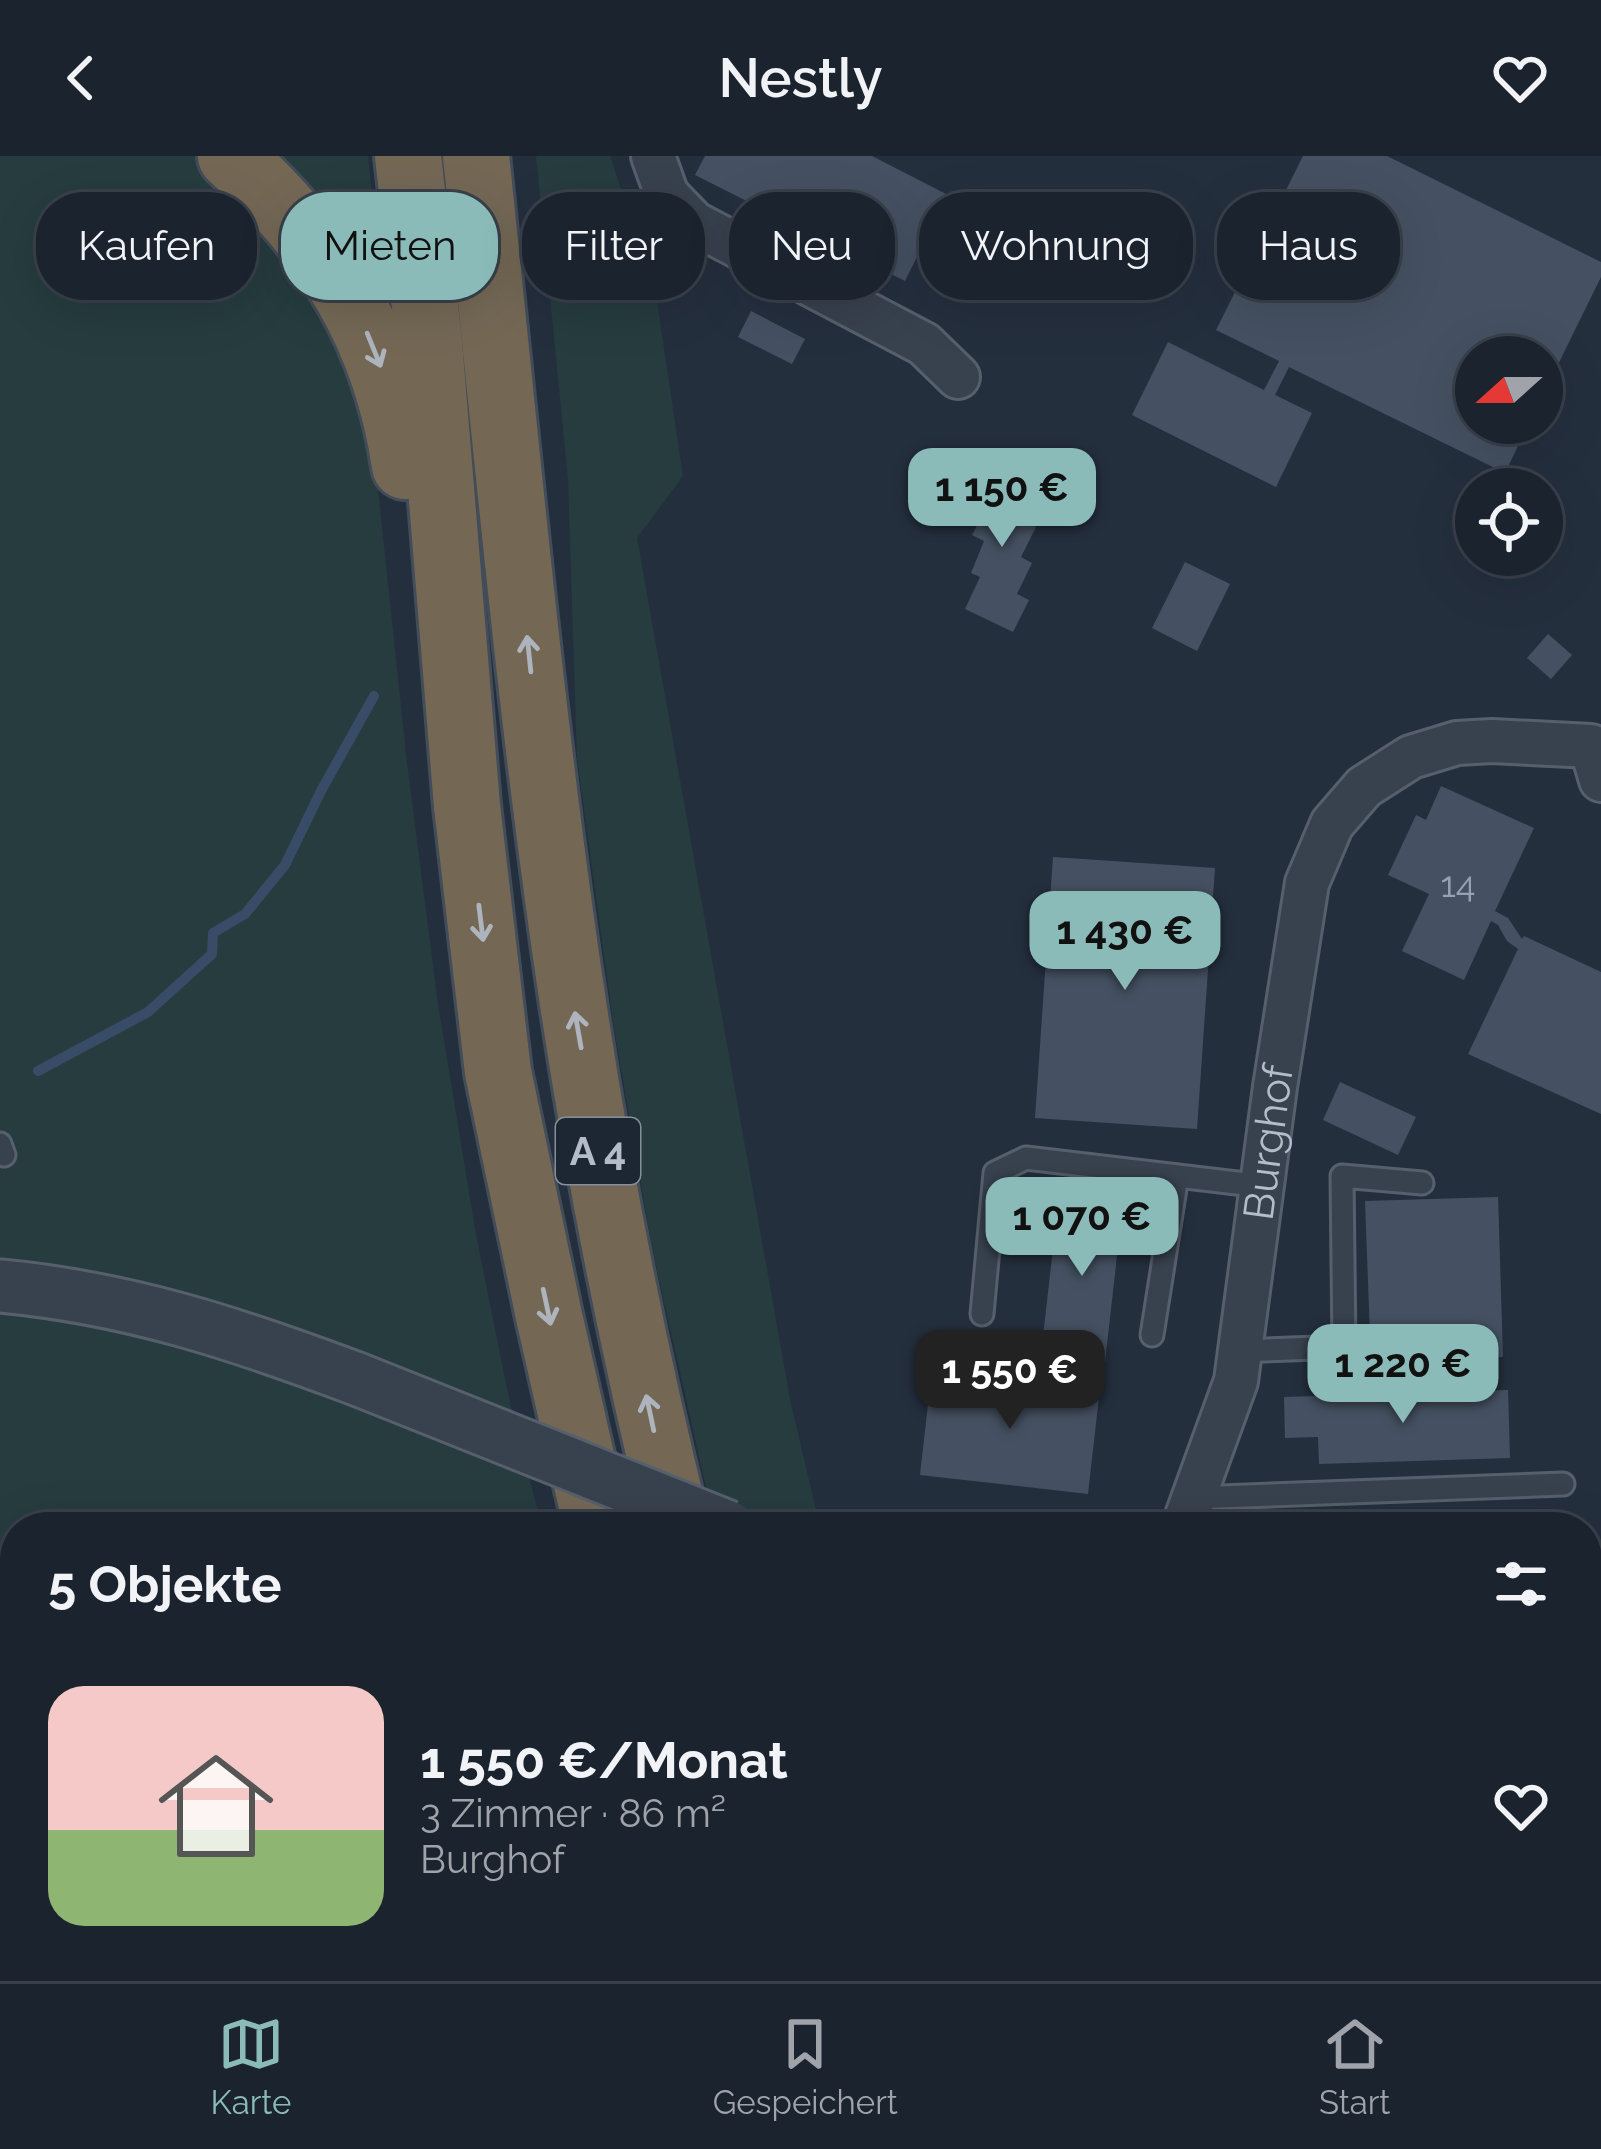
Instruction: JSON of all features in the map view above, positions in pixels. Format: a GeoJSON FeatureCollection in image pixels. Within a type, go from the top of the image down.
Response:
{"type":"FeatureCollection","features":[{"type":"Feature","properties":{"kind":"highway"},"geometry":{"type":"LineString","coordinates":[[231,156],[303,228],[337,276],[368,333],[388,385],[467,806]]}},
{"type":"Feature","properties":{"kind":"highway","name":"A 4"},"geometry":{"type":"LineString","coordinates":[[409,156],[467,806],[498,1072],[594,1512]]}},
{"type":"Feature","properties":{"kind":"highway","name":"A 4"},"geometry":{"type":"LineString","coordinates":[[476,156],[541,770],[569,978],[618,1263],[674,1512]]}},
{"type":"Feature","properties":{"kind":"street"},"geometry":{"type":"LineString","coordinates":[[653,156],[668,196],[694,223],[924,344],[958,377]]}},
{"type":"Feature","properties":{"kind":"street","name":"Burghof"},"geometry":{"type":"LineString","coordinates":[[1188,1512],[1236,1381],[1307,883],[1332,824],[1364,787],[1411,757],[1456,743],[1492,741],[1598,754]]}},
{"type":"Feature","properties":{"kind":"street"},"geometry":{"type":"LineString","coordinates":[[0,1286],[134,1306],[264,1344],[690,1512]]}},
{"type":"Feature","properties":{"kind":"lane"},"geometry":{"type":"LineString","coordinates":[[982,1314],[995,1173],[1026,1158],[1262,1186]]}},
{"type":"Feature","properties":{"kind":"lane"},"geometry":{"type":"LineString","coordinates":[[1152,1335],[1177,1176]]}},
{"type":"Feature","properties":{"kind":"lane"},"geometry":{"type":"LineString","coordinates":[[1240,1351],[1343,1347],[1342,1176],[1422,1183]]}},
{"type":"Feature","properties":{"kind":"lane"},"geometry":{"type":"LineString","coordinates":[[1188,1512],[1563,1484]]}},
{"type":"Feature","properties":{"kind":"green space"},"geometry":{"type":"Polygon","coordinates":[[[0,156],[193,156],[232,192],[36,192],[36,300],[257,300],[257,220],[281,248],[281,300],[322,300],[369,404],[438,1004],[476,1235],[538,1512],[0,1512],[0,156]]]}},
{"type":"Feature","properties":{"kind":"green space"},"geometry":{"type":"Polygon","coordinates":[[[257,156],[368,156],[372,192],[284,192],[257,156]]]}},
{"type":"Feature","properties":{"kind":"green space"},"geometry":{"type":"Polygon","coordinates":[[[536,156],[610,156],[622,192],[540,192],[536,156]]]}},
{"type":"Feature","properties":{"kind":"green space"},"geometry":{"type":"Polygon","coordinates":[[[367,300],[383,300],[386,325],[367,300]]]}},
{"type":"Feature","properties":{"kind":"green space"},"geometry":{"type":"Polygon","coordinates":[[[550,300],[657,300],[683,476],[637,538],[790,1399],[816,1512],[712,1512],[653,1253],[614,1028],[577,759],[568,479],[550,300]]]}},
{"type":"Feature","properties":{"kind":"building"},"geometry":{"type":"Polygon","coordinates":[[[705,156],[872,156],[942,192],[919,192],[919,253],[905,281],[895,276],[895,192],[729,192],[695,175],[705,156]]]}},
{"type":"Feature","properties":{"kind":"building"},"geometry":{"type":"Polygon","coordinates":[[[1303,156],[1387,156],[1601,262],[1601,277],[1563,354],[1563,336],[1455,336],[1455,444],[1519,444],[1507,468],[1495,468],[1289,367],[1275,395],[1312,413],[1276,487],[1132,415],[1168,342],[1264,390],[1279,361],[1216,330],[1231,300],[1400,300],[1400,192],[1285,192],[1303,156]]]}},
{"type":"Feature","properties":{"kind":"building"},"geometry":{"type":"Polygon","coordinates":[[[751,311],[805,339],[792,364],[738,337],[751,311]]]}},
{"type":"Feature","properties":{"kind":"building"},"geometry":{"type":"Polygon","coordinates":[[[990,468],[1039,491],[1023,520],[1036,527],[1021,557],[1032,563],[1017,594],[1029,600],[1013,632],[965,609],[980,577],[971,573],[984,541],[972,535],[988,505],[975,499],[990,468]]]}},
{"type":"Feature","properties":{"kind":"building"},"geometry":{"type":"Polygon","coordinates":[[[1185,562],[1230,584],[1197,651],[1152,628],[1185,562]]]}},
{"type":"Feature","properties":{"kind":"building"},"geometry":{"type":"Polygon","coordinates":[[[1548,634],[1572,655],[1551,679],[1527,658],[1548,634]]]}},
{"type":"Feature","properties":{"kind":"building"},"geometry":{"type":"Polygon","coordinates":[[[1441,786],[1534,828],[1495,911],[1508,918],[1522,939],[1601,972],[1601,1114],[1468,1054],[1518,949],[1498,925],[1491,921],[1464,980],[1402,951],[1429,894],[1388,875],[1416,815],[1426,820],[1441,786]]]}},
{"type":"Feature","properties":{"kind":"building"},"geometry":{"type":"Polygon","coordinates":[[[1053,857],[1215,868],[1197,1129],[1035,1118],[1053,857]]]}},
{"type":"Feature","properties":{"kind":"building"},"geometry":{"type":"Polygon","coordinates":[[[1340,1082],[1416,1117],[1398,1155],[1323,1120],[1340,1082]]]}},
{"type":"Feature","properties":{"kind":"building"},"geometry":{"type":"Polygon","coordinates":[[[1059,1196],[1123,1203],[1105,1362],[1041,1354],[1059,1196]]]}},
{"type":"Feature","properties":{"kind":"building"},"geometry":{"type":"Polygon","coordinates":[[[1498,1197],[1503,1357],[1371,1362],[1365,1201],[1498,1197]]]}},
{"type":"Feature","properties":{"kind":"building"},"geometry":{"type":"Polygon","coordinates":[[[932,1369],[1100,1388],[1088,1494],[920,1475],[932,1369]]]}},
{"type":"Feature","properties":{"kind":"building"},"geometry":{"type":"Polygon","coordinates":[[[1508,1390],[1510,1458],[1319,1464],[1318,1437],[1285,1438],[1284,1397],[1508,1390]]]}},
{"type":"Feature","properties":{"kind":"building"},"geometry":{"type":"Polygon","coordinates":[[[1423,1509],[1423,1512],[1323,1512],[1423,1509]]]}},
{"type":"Feature","properties":{"kind":"waterway"},"geometry":{"type":"LineString","coordinates":[[38,1071],[148,1012],[212,954],[213,933],[245,914],[285,865],[374,696]]}}]}
